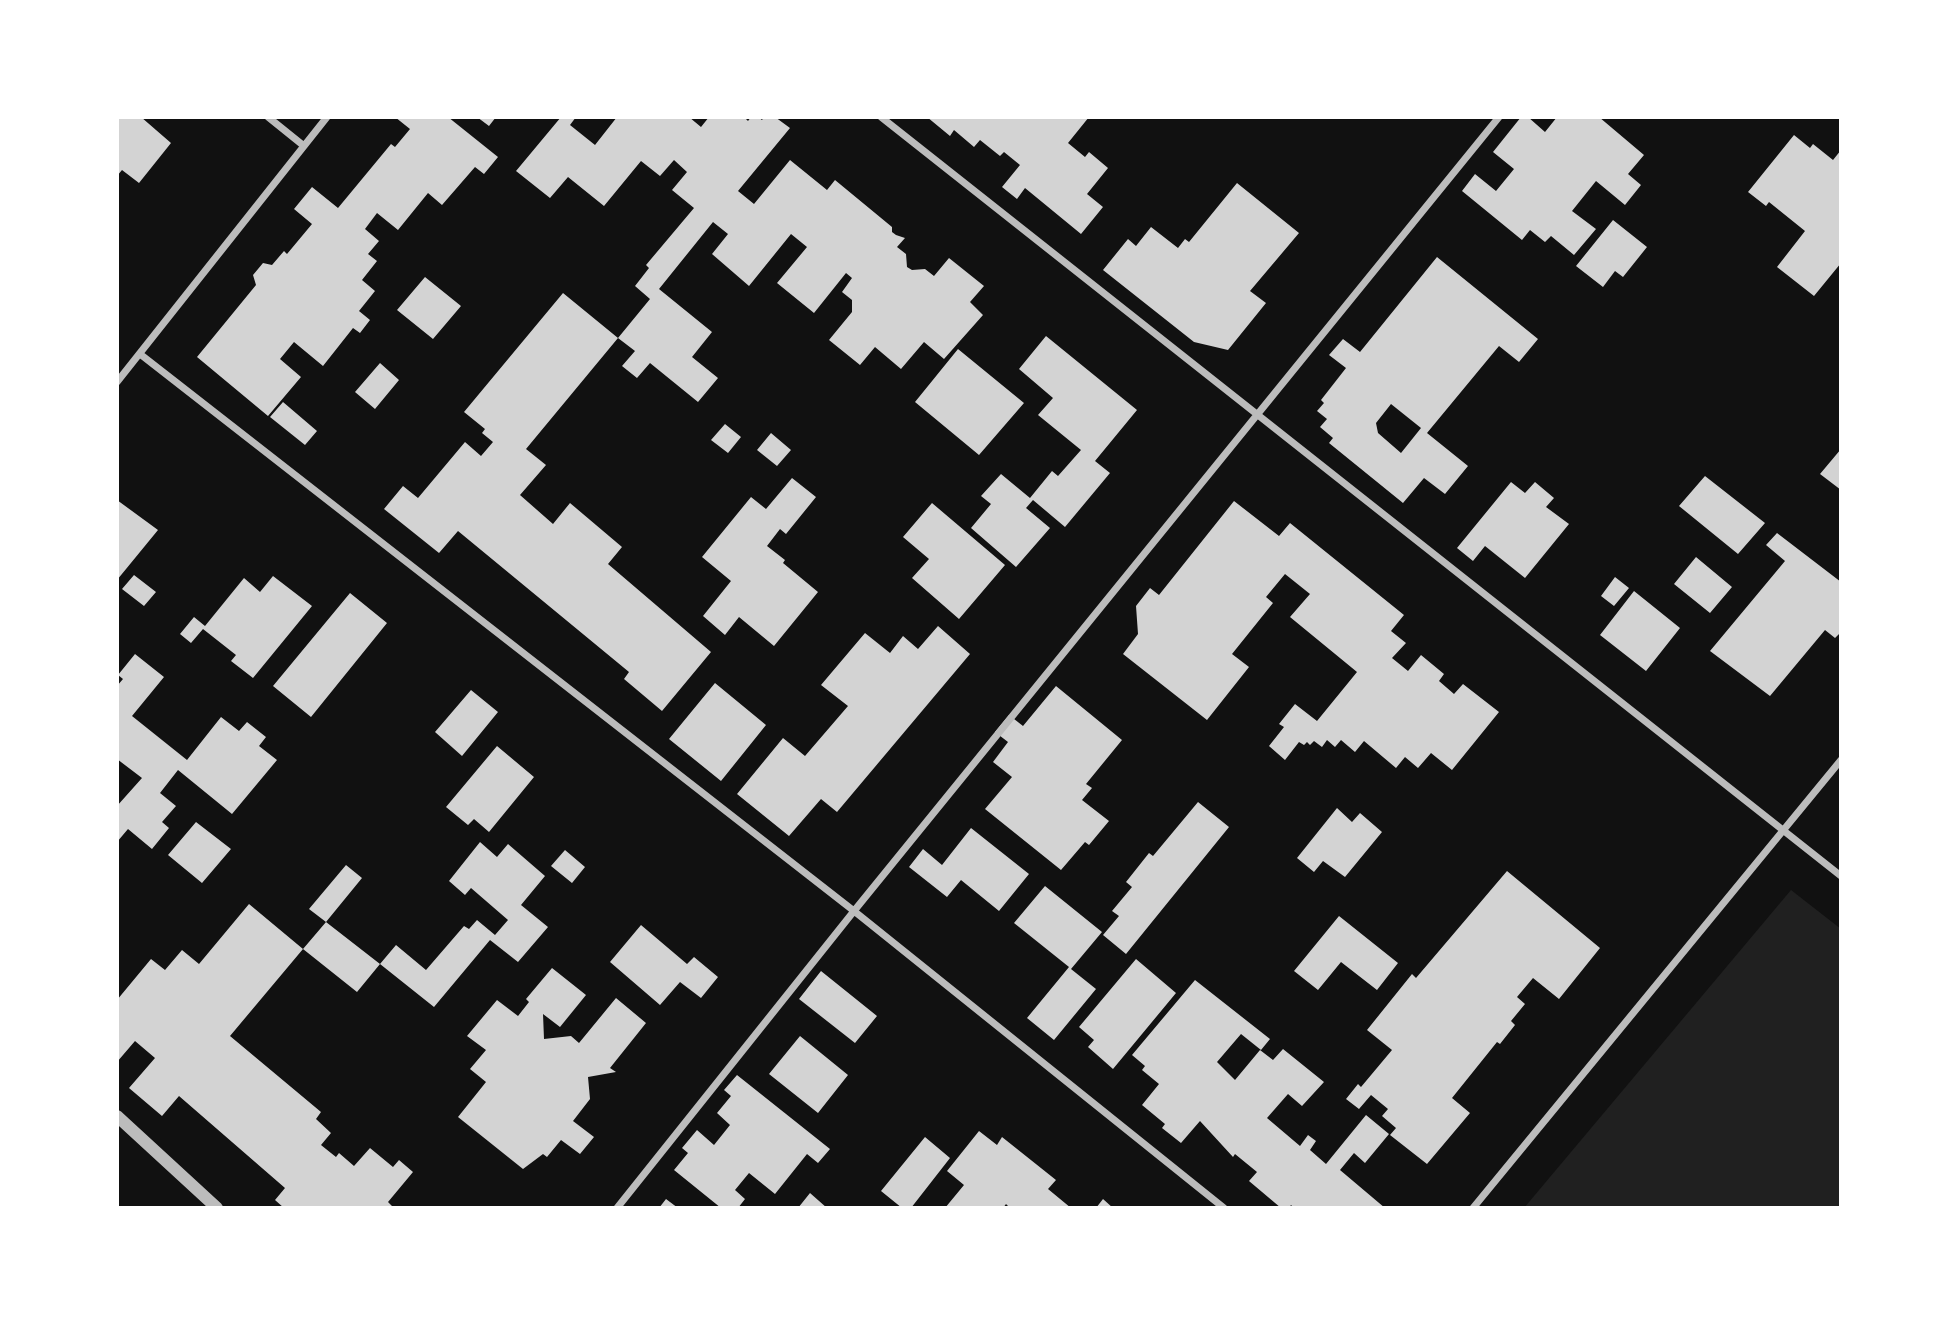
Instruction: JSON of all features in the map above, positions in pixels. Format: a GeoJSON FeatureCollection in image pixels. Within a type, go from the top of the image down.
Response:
{"type":"FeatureCollection","features":[{"type":"Feature","properties":{"kind":"street"},"geometry":{"type":"LineString","coordinates":[[268,117],[304,146]]}},
{"type":"Feature","properties":{"kind":"street"},"geometry":{"type":"LineString","coordinates":[[117,382],[327,117]]}},
{"type":"Feature","properties":{"kind":"street"},"geometry":{"type":"LineString","coordinates":[[881,117],[1841,876]]}},
{"type":"Feature","properties":{"kind":"street"},"geometry":{"type":"LineString","coordinates":[[617,1208],[854,911],[1499,117]]}},
{"type":"Feature","properties":{"kind":"street"},"geometry":{"type":"LineString","coordinates":[[140,354],[854,911],[1224,1208]]}},
{"type":"Feature","properties":{"kind":"street"},"geometry":{"type":"LineString","coordinates":[[1473,1208],[1841,760]]}},
{"type":"Feature","properties":{"kind":"street"},"geometry":{"type":"LineString","coordinates":[[117,1116],[217,1208]]}},
{"type":"Feature","properties":{"kind":"shaded area"},"geometry":{"type":"Polygon","coordinates":[[[1791,890],[1841,929],[1841,1208],[1524,1208],[1791,890]]]}},
{"type":"Feature","properties":{"kind":"building"},"geometry":{"type":"Polygon","coordinates":[[[117,117],[141,117],[171,143],[139,183],[122,170],[117,176],[117,117]]]}},
{"type":"Feature","properties":{"kind":"building"},"geometry":{"type":"Polygon","coordinates":[[[395,117],[448,117],[498,157],[484,174],[475,167],[442,205],[428,193],[398,230],[377,213],[365,229],[379,241],[368,254],[377,261],[362,280],[375,291],[359,311],[370,320],[360,333],[353,328],[323,366],[294,342],[280,359],[301,377],[268,416],[197,357],[256,285],[253,275],[263,263],[272,265],[284,251],[287,254],[312,224],[294,209],[312,187],[338,208],[391,144],[395,147],[410,129],[395,117]]]}},
{"type":"Feature","properties":{"kind":"building"},"geometry":{"type":"Polygon","coordinates":[[[477,117],[496,117],[489,126],[477,117]]]}},
{"type":"Feature","properties":{"kind":"building"},"geometry":{"type":"Polygon","coordinates":[[[561,117],[576,117],[570,125],[595,145],[617,117],[689,117],[701,127],[709,117],[744,117],[748,121],[751,117],[762,120],[764,117],[775,117],[790,128],[738,191],[754,204],[790,160],[827,190],[835,180],[892,227],[892,232],[905,238],[897,247],[906,254],[907,267],[912,270],[925,269],[934,276],[949,258],[984,286],[970,302],[983,315],[944,359],[924,342],[901,369],[875,347],[860,365],[829,340],[852,312],[852,300],[842,292],[852,278],[846,273],[814,313],[777,283],[807,247],[791,234],[749,286],[712,254],[728,234],[713,222],[659,289],[712,332],[692,357],[718,378],[698,402],[650,363],[637,378],[622,366],[635,351],[618,338],[650,299],[635,286],[649,268],[646,265],[694,208],[672,190],[687,172],[674,160],[660,176],[641,161],[604,206],[568,177],[550,198],[516,171],[561,117]]]}},
{"type":"Feature","properties":{"kind":"building"},"geometry":{"type":"Polygon","coordinates":[[[927,117],[1089,117],[1068,143],[1085,157],[1089,152],[1108,168],[1087,194],[1103,207],[1081,234],[1025,188],[1017,199],[1002,187],[1020,165],[1004,152],[1000,156],[980,140],[974,147],[954,130],[950,136],[927,117]]]}},
{"type":"Feature","properties":{"kind":"building"},"geometry":{"type":"Polygon","coordinates":[[[1521,117],[1528,117],[1545,132],[1557,117],[1599,117],[1644,155],[1628,174],[1641,185],[1625,205],[1596,181],[1572,211],[1596,229],[1574,255],[1551,236],[1545,242],[1530,230],[1522,240],[1462,191],[1475,174],[1496,191],[1514,169],[1493,152],[1521,117]]]}},
{"type":"Feature","properties":{"kind":"building"},"geometry":{"type":"Polygon","coordinates":[[[1794,135],[1810,148],[1813,144],[1833,160],[1841,150],[1841,263],[1814,296],[1777,267],[1805,231],[1769,202],[1766,206],[1748,192],[1794,135]]]}},
{"type":"Feature","properties":{"kind":"building"},"geometry":{"type":"Polygon","coordinates":[[[1237,183],[1299,233],[1250,291],[1266,303],[1228,350],[1194,342],[1103,270],[1128,239],[1136,246],[1151,227],[1178,248],[1185,239],[1189,242],[1237,183]]]}},
{"type":"Feature","properties":{"kind":"building"},"geometry":{"type":"Polygon","coordinates":[[[1613,220],[1647,247],[1623,277],[1615,271],[1603,287],[1576,266],[1613,220]]]}},
{"type":"Feature","properties":{"kind":"building"},"geometry":{"type":"Polygon","coordinates":[[[1437,257],[1538,339],[1519,362],[1499,346],[1427,433],[1468,466],[1445,494],[1424,478],[1403,503],[1329,443],[1333,438],[1320,427],[1327,419],[1317,411],[1324,403],[1321,400],[1346,368],[1329,355],[1343,339],[1360,352],[1437,257]],[[1391,404],[1376,423],[1378,433],[1401,453],[1421,428],[1391,404]]]}},
{"type":"Feature","properties":{"kind":"building"},"geometry":{"type":"Polygon","coordinates":[[[425,277],[461,306],[433,339],[397,310],[425,277]]]}},
{"type":"Feature","properties":{"kind":"building"},"geometry":{"type":"Polygon","coordinates":[[[563,293],[618,338],[526,449],[546,465],[520,495],[553,524],[570,503],[622,547],[608,564],[711,652],[662,711],[624,679],[629,672],[458,531],[439,553],[384,509],[403,486],[418,498],[465,442],[481,456],[493,442],[482,433],[485,429],[464,412],[563,293]]]}},
{"type":"Feature","properties":{"kind":"building"},"geometry":{"type":"Polygon","coordinates":[[[1046,336],[1137,410],[1095,461],[1110,473],[1065,527],[1033,500],[1026,508],[1050,528],[1016,567],[971,528],[991,504],[981,496],[1001,474],[1030,498],[1052,471],[1058,476],[1081,450],[1038,415],[1053,398],[1019,369],[1046,336]]]}},
{"type":"Feature","properties":{"kind":"building"},"geometry":{"type":"Polygon","coordinates":[[[958,349],[1024,403],[979,455],[915,402],[958,349]]]}},
{"type":"Feature","properties":{"kind":"building"},"geometry":{"type":"Polygon","coordinates":[[[380,363],[399,380],[375,409],[355,392],[380,363]]]}},
{"type":"Feature","properties":{"kind":"building"},"geometry":{"type":"Polygon","coordinates":[[[283,402],[317,431],[305,445],[270,417],[283,402]]]}},
{"type":"Feature","properties":{"kind":"building"},"geometry":{"type":"Polygon","coordinates":[[[725,424],[741,437],[728,453],[711,440],[725,424]]]}},
{"type":"Feature","properties":{"kind":"building"},"geometry":{"type":"Polygon","coordinates":[[[771,433],[791,450],[777,466],[757,450],[771,433]]]}},
{"type":"Feature","properties":{"kind":"building"},"geometry":{"type":"Polygon","coordinates":[[[1841,449],[1841,490],[1820,474],[1841,449]]]}},
{"type":"Feature","properties":{"kind":"building"},"geometry":{"type":"Polygon","coordinates":[[[1705,476],[1765,523],[1738,554],[1679,506],[1705,476]]]}},
{"type":"Feature","properties":{"kind":"building"},"geometry":{"type":"Polygon","coordinates":[[[792,478],[816,497],[786,534],[780,529],[767,546],[818,592],[774,646],[739,617],[725,635],[703,616],[731,581],[702,557],[751,497],[766,509],[792,478]]]}},
{"type":"Feature","properties":{"kind":"building"},"geometry":{"type":"Polygon","coordinates":[[[1511,482],[1525,493],[1535,482],[1554,498],[1546,507],[1569,524],[1525,578],[1485,546],[1473,561],[1457,548],[1511,482]]]}},
{"type":"Feature","properties":{"kind":"building"},"geometry":{"type":"Polygon","coordinates":[[[117,500],[158,530],[117,580],[117,500]]]}},
{"type":"Feature","properties":{"kind":"building"},"geometry":{"type":"Polygon","coordinates":[[[1234,501],[1279,536],[1290,523],[1404,615],[1391,631],[1406,643],[1392,658],[1408,671],[1421,655],[1444,674],[1439,681],[1454,694],[1463,684],[1499,712],[1452,770],[1431,753],[1418,768],[1405,757],[1396,768],[1364,741],[1355,752],[1341,740],[1335,747],[1327,740],[1322,747],[1314,741],[1310,745],[1307,742],[1304,745],[1299,742],[1285,760],[1269,746],[1284,727],[1279,724],[1295,704],[1317,721],[1357,672],[1290,617],[1310,594],[1285,574],[1266,597],[1273,603],[1232,654],[1249,667],[1207,720],[1123,654],[1138,634],[1136,606],[1150,588],[1159,595],[1234,501]]]}},
{"type":"Feature","properties":{"kind":"building"},"geometry":{"type":"Polygon","coordinates":[[[932,503],[1005,565],[959,619],[912,578],[929,559],[903,537],[932,503]]]}},
{"type":"Feature","properties":{"kind":"building"},"geometry":{"type":"Polygon","coordinates":[[[1777,533],[1841,582],[1841,632],[1835,638],[1825,630],[1770,696],[1710,651],[1785,561],[1766,545],[1777,533]]]}},
{"type":"Feature","properties":{"kind":"building"},"geometry":{"type":"Polygon","coordinates":[[[1696,557],[1732,587],[1710,613],[1674,584],[1696,557]]]}},
{"type":"Feature","properties":{"kind":"building"},"geometry":{"type":"Polygon","coordinates":[[[134,575],[156,592],[144,606],[122,589],[134,575]]]}},
{"type":"Feature","properties":{"kind":"building"},"geometry":{"type":"Polygon","coordinates":[[[273,576],[312,606],[253,678],[231,661],[236,655],[203,629],[191,643],[180,634],[194,617],[205,626],[244,578],[260,592],[273,576]]]}},
{"type":"Feature","properties":{"kind":"building"},"geometry":{"type":"Polygon","coordinates":[[[1615,577],[1629,588],[1614,606],[1601,596],[1615,577]]]}},
{"type":"Feature","properties":{"kind":"building"},"geometry":{"type":"Polygon","coordinates":[[[1634,591],[1680,628],[1646,671],[1600,635],[1634,591]]]}},
{"type":"Feature","properties":{"kind":"building"},"geometry":{"type":"Polygon","coordinates":[[[350,593],[387,623],[311,717],[273,686],[350,593]]]}},
{"type":"Feature","properties":{"kind":"building"},"geometry":{"type":"Polygon","coordinates":[[[938,626],[970,654],[837,812],[821,799],[789,836],[737,794],[783,738],[805,756],[848,706],[821,685],[865,633],[890,653],[903,636],[918,649],[938,626]]]}},
{"type":"Feature","properties":{"kind":"building"},"geometry":{"type":"Polygon","coordinates":[[[135,654],[164,677],[132,716],[187,760],[221,717],[239,731],[247,722],[266,737],[259,746],[277,760],[232,814],[178,770],[160,793],[176,806],[162,822],[169,828],[152,849],[128,829],[117,842],[117,806],[142,778],[117,759],[117,686],[123,679],[118,675],[135,654]]]}},
{"type":"Feature","properties":{"kind":"building"},"geometry":{"type":"Polygon","coordinates":[[[715,683],[766,725],[721,781],[669,739],[715,683]]]}},
{"type":"Feature","properties":{"kind":"building"},"geometry":{"type":"Polygon","coordinates":[[[1056,686],[1122,740],[1086,784],[1092,788],[1082,800],[1109,821],[1089,845],[1085,842],[1061,870],[985,809],[1012,777],[993,762],[1008,742],[995,732],[1009,715],[1023,726],[1056,686]]]}},
{"type":"Feature","properties":{"kind":"building"},"geometry":{"type":"Polygon","coordinates":[[[471,690],[498,712],[462,756],[435,732],[471,690]]]}},
{"type":"Feature","properties":{"kind":"building"},"geometry":{"type":"Polygon","coordinates":[[[497,746],[534,777],[489,832],[474,819],[468,825],[446,807],[497,746]]]}},
{"type":"Feature","properties":{"kind":"building"},"geometry":{"type":"Polygon","coordinates":[[[1198,802],[1229,827],[1126,954],[1103,935],[1119,916],[1112,911],[1132,887],[1126,882],[1149,853],[1153,856],[1198,802]]]}},
{"type":"Feature","properties":{"kind":"building"},"geometry":{"type":"Polygon","coordinates":[[[1337,808],[1352,822],[1360,813],[1382,832],[1345,877],[1323,861],[1314,872],[1297,858],[1337,808]]]}},
{"type":"Feature","properties":{"kind":"building"},"geometry":{"type":"Polygon","coordinates":[[[196,822],[231,849],[202,883],[168,855],[196,822]]]}},
{"type":"Feature","properties":{"kind":"building"},"geometry":{"type":"Polygon","coordinates":[[[971,828],[1029,874],[999,911],[961,880],[947,897],[909,867],[923,849],[942,865],[971,828]]]}},
{"type":"Feature","properties":{"kind":"building"},"geometry":{"type":"Polygon","coordinates":[[[480,842],[497,857],[508,844],[545,876],[521,905],[548,927],[518,962],[490,940],[434,1007],[380,964],[396,945],[426,970],[464,926],[469,929],[477,920],[495,935],[508,920],[471,888],[465,895],[449,881],[480,842]]]}},
{"type":"Feature","properties":{"kind":"building"},"geometry":{"type":"Polygon","coordinates":[[[565,850],[585,867],[572,883],[551,866],[565,850]]]}},
{"type":"Feature","properties":{"kind":"building"},"geometry":{"type":"Polygon","coordinates":[[[346,865],[362,878],[326,922],[309,909],[346,865]]]}},
{"type":"Feature","properties":{"kind":"building"},"geometry":{"type":"Polygon","coordinates":[[[1507,871],[1600,948],[1559,999],[1533,978],[1517,997],[1525,1004],[1511,1021],[1515,1025],[1500,1044],[1497,1042],[1452,1098],[1470,1113],[1427,1164],[1390,1135],[1396,1128],[1382,1116],[1388,1109],[1371,1095],[1359,1109],[1346,1099],[1358,1084],[1361,1087],[1392,1050],[1367,1030],[1412,974],[1416,978],[1507,871]]]}},
{"type":"Feature","properties":{"kind":"building"},"geometry":{"type":"Polygon","coordinates":[[[1045,886],[1102,932],[1071,969],[1096,989],[1054,1040],[1027,1018],[1069,967],[1014,923],[1045,886]]]}},
{"type":"Feature","properties":{"kind":"building"},"geometry":{"type":"Polygon","coordinates":[[[249,904],[303,949],[230,1036],[321,1112],[316,1119],[331,1133],[321,1145],[336,1157],[339,1153],[354,1166],[370,1148],[393,1167],[399,1160],[413,1172],[388,1202],[394,1208],[284,1208],[275,1200],[285,1188],[179,1096],[162,1116],[129,1088],[155,1058],[135,1041],[117,1062],[117,1000],[151,959],[165,970],[182,950],[199,964],[249,904]]]}},
{"type":"Feature","properties":{"kind":"building"},"geometry":{"type":"Polygon","coordinates":[[[1339,916],[1398,963],[1377,990],[1341,962],[1318,990],[1294,971],[1339,916]]]}},
{"type":"Feature","properties":{"kind":"building"},"geometry":{"type":"Polygon","coordinates":[[[326,922],[380,964],[357,992],[303,949],[326,922]]]}},
{"type":"Feature","properties":{"kind":"building"},"geometry":{"type":"Polygon","coordinates":[[[641,925],[687,964],[694,957],[718,977],[701,998],[680,982],[660,1005],[610,962],[641,925]]]}},
{"type":"Feature","properties":{"kind":"building"},"geometry":{"type":"Polygon","coordinates":[[[1136,959],[1176,993],[1113,1069],[1088,1047],[1094,1040],[1079,1027],[1136,959]]]}},
{"type":"Feature","properties":{"kind":"building"},"geometry":{"type":"Polygon","coordinates":[[[552,968],[586,995],[560,1027],[543,1014],[544,1039],[571,1036],[579,1043],[616,998],[646,1023],[610,1068],[616,1072],[588,1077],[590,1099],[573,1121],[594,1137],[580,1154],[561,1140],[547,1157],[543,1154],[523,1169],[458,1117],[486,1082],[470,1069],[486,1050],[467,1036],[497,1000],[518,1016],[529,1002],[526,999],[552,968]]]}},
{"type":"Feature","properties":{"kind":"building"},"geometry":{"type":"Polygon","coordinates":[[[821,971],[877,1016],[855,1043],[799,999],[821,971]]]}},
{"type":"Feature","properties":{"kind":"building"},"geometry":{"type":"Polygon","coordinates":[[[1195,980],[1270,1039],[1261,1050],[1241,1034],[1217,1062],[1235,1080],[1260,1050],[1273,1060],[1283,1049],[1324,1082],[1302,1106],[1288,1094],[1267,1118],[1300,1146],[1308,1135],[1316,1141],[1310,1150],[1326,1164],[1366,1115],[1389,1134],[1365,1163],[1354,1153],[1340,1170],[1385,1208],[1294,1208],[1291,1205],[1289,1208],[1281,1208],[1249,1181],[1257,1172],[1235,1154],[1233,1157],[1200,1121],[1181,1143],[1162,1128],[1165,1124],[1142,1105],[1159,1084],[1142,1070],[1145,1066],[1132,1055],[1195,980]]]}},
{"type":"Feature","properties":{"kind":"building"},"geometry":{"type":"Polygon","coordinates":[[[800,1036],[848,1075],[818,1113],[769,1074],[800,1036]]]}},
{"type":"Feature","properties":{"kind":"building"},"geometry":{"type":"Polygon","coordinates":[[[737,1075],[830,1149],[818,1163],[807,1154],[775,1194],[749,1173],[735,1190],[745,1199],[738,1208],[721,1208],[674,1170],[688,1153],[682,1148],[697,1130],[714,1145],[730,1125],[717,1113],[731,1096],[724,1090],[737,1075]]]}},
{"type":"Feature","properties":{"kind":"building"},"geometry":{"type":"Polygon","coordinates":[[[979,1131],[997,1145],[1002,1137],[1056,1180],[1048,1189],[1071,1208],[1010,1208],[1006,1204],[1003,1208],[945,1208],[964,1185],[947,1171],[979,1131]]]}},
{"type":"Feature","properties":{"kind":"building"},"geometry":{"type":"Polygon","coordinates":[[[925,1137],[950,1158],[911,1208],[902,1208],[881,1191],[925,1137]]]}},
{"type":"Feature","properties":{"kind":"building"},"geometry":{"type":"Polygon","coordinates":[[[810,1193],[827,1208],[798,1208],[810,1193]]]}},
{"type":"Feature","properties":{"kind":"building"},"geometry":{"type":"Polygon","coordinates":[[[666,1199],[678,1208],[659,1208],[666,1199]]]}},
{"type":"Feature","properties":{"kind":"building"},"geometry":{"type":"Polygon","coordinates":[[[1103,1199],[1113,1208],[1096,1208],[1103,1199]]]}}]}
